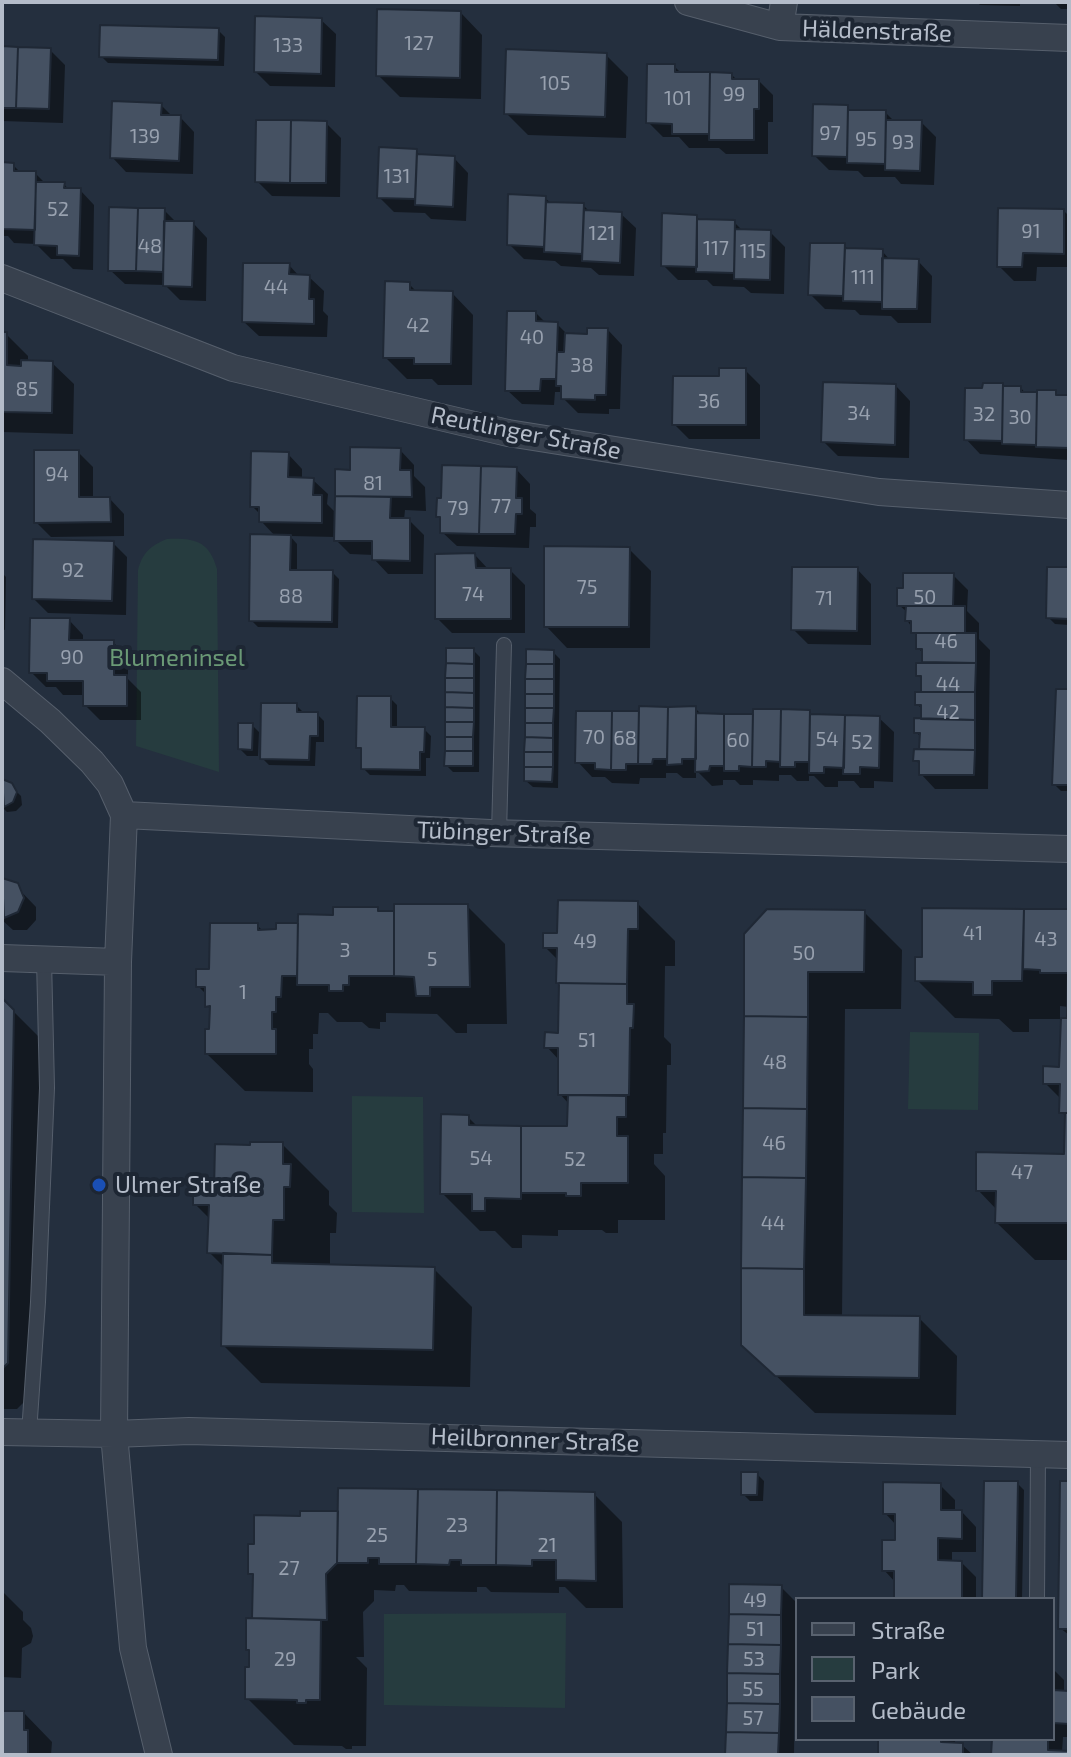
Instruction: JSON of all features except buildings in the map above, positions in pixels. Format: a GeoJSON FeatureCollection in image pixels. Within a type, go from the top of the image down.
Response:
{"type":"FeatureCollection","features":[{"type":"Feature","properties":{"kind":"street","name":"Häldenstraße"},"geometry":{"type":"LineString","coordinates":[[688,2],[782,14],[1069,38]]}},
{"type":"Feature","properties":{"kind":"street","name":"Reutlinger Straße"},"geometry":{"type":"LineString","coordinates":[[2,278],[233,368],[508,433],[879,492],[1069,505]]}},
{"type":"Feature","properties":{"kind":"street"},"geometry":{"type":"LineString","coordinates":[[2,681],[92,762],[110,784],[124,815],[118,962],[114,1434],[133,1648],[159,1755]]}},
{"type":"Feature","properties":{"kind":"street","name":"Tübinger Straße"},"geometry":{"type":"LineString","coordinates":[[124,815],[499,833],[1069,849]]}},
{"type":"Feature","properties":{"kind":"street"},"geometry":{"type":"LineString","coordinates":[[2,958],[118,962]]}},
{"type":"Feature","properties":{"kind":"street","name":"Heilbronner Straße"},"geometry":{"type":"LineString","coordinates":[[2,1432],[114,1434],[189,1431],[1069,1455]]}},
{"type":"Feature","properties":{"kind":"lane"},"geometry":{"type":"LineString","coordinates":[[499,833],[504,645]]}},
{"type":"Feature","properties":{"kind":"lane"},"geometry":{"type":"LineString","coordinates":[[29,1433],[47,1088],[44,959]]}},
{"type":"Feature","properties":{"kind":"lane"},"geometry":{"type":"LineString","coordinates":[[1037,1597],[1038,1454]]}},
{"type":"Feature","properties":{"kind":"green space","name":"Blumeninsel"},"geometry":{"type":"Polygon","coordinates":[[[167,539],[200,543],[210,552],[217,569],[219,772],[136,746],[138,570],[148,550],[167,539]]]}},
{"type":"Feature","properties":{"kind":"green space"},"geometry":{"type":"Polygon","coordinates":[[[910,1032],[979,1033],[978,1110],[908,1109],[910,1032]]]}},
{"type":"Feature","properties":{"kind":"green space"},"geometry":{"type":"Polygon","coordinates":[[[352,1096],[423,1097],[424,1213],[352,1212],[352,1096]]]}},
{"type":"Feature","properties":{"kind":"green space"},"geometry":{"type":"Polygon","coordinates":[[[566,1613],[565,1708],[384,1705],[384,1614],[566,1613]]]}},
{"type":"Feature","properties":{"kind":"place","name":"Ulmer Straße"},"geometry":{"type":"Point","coordinates":[99,1185]}}]}
